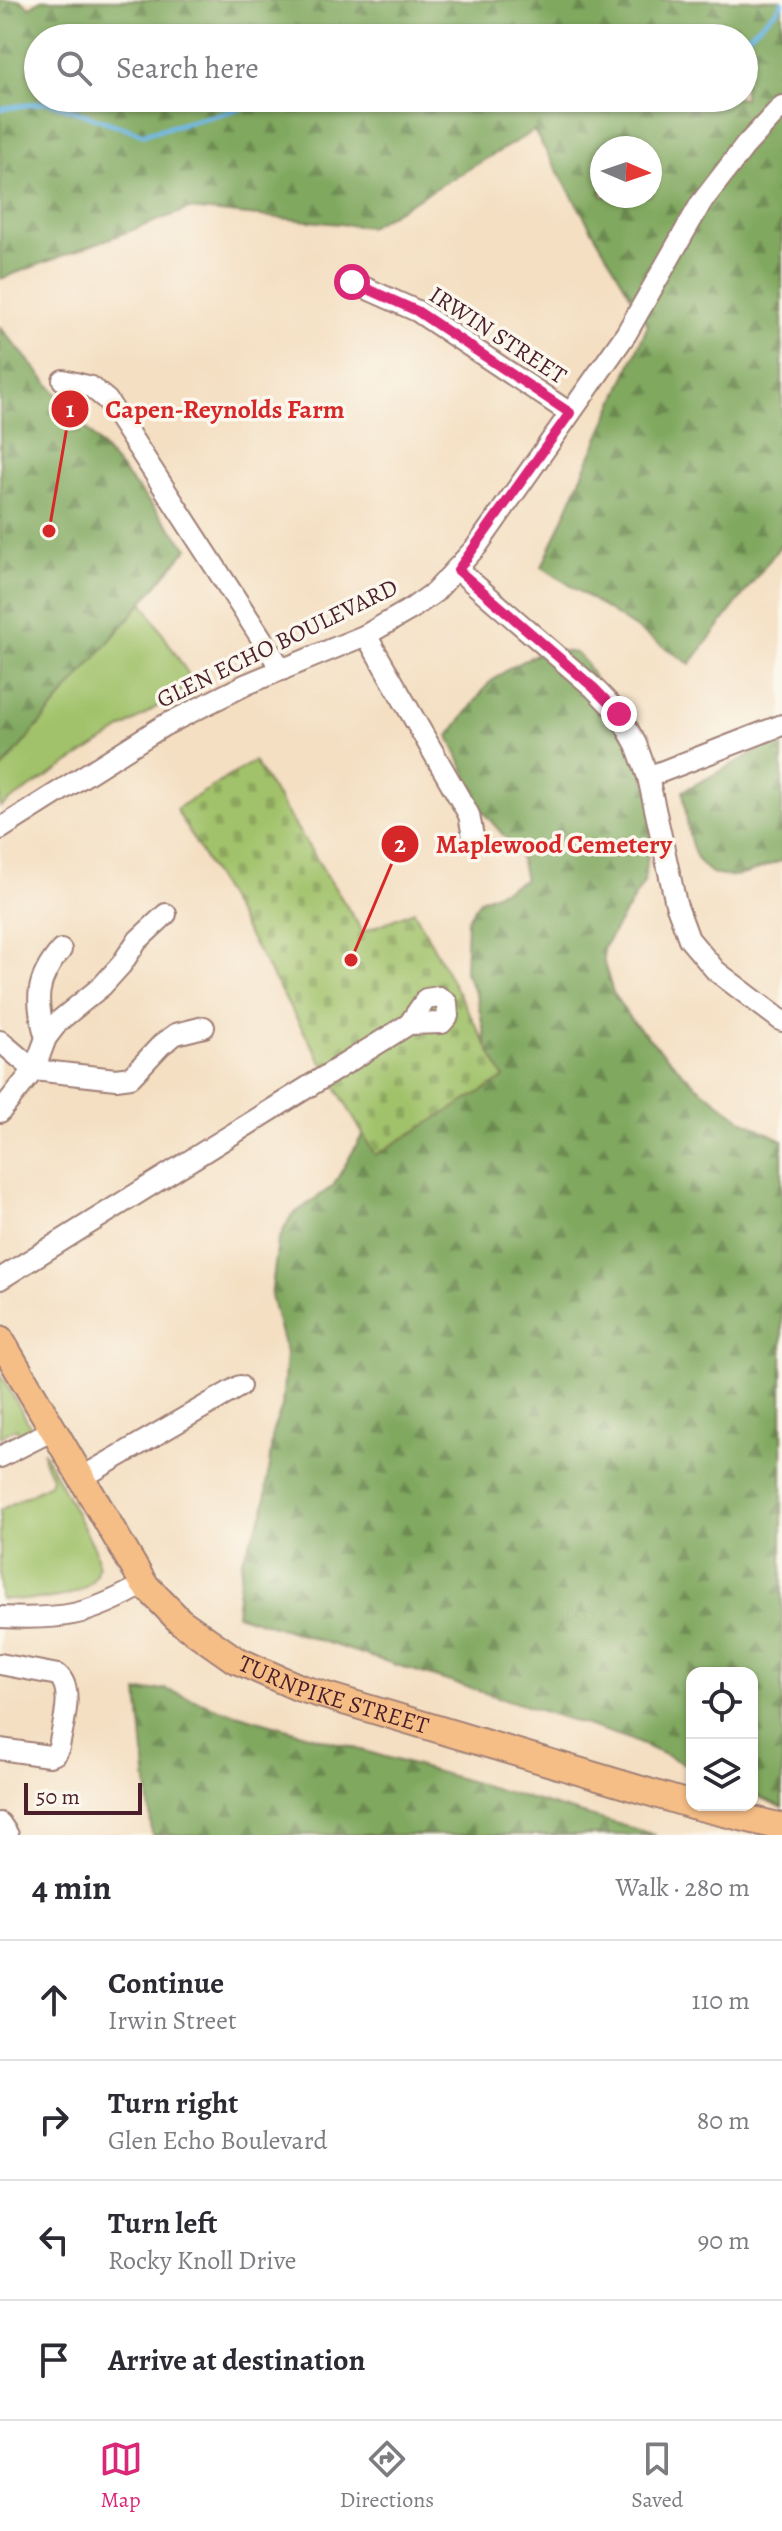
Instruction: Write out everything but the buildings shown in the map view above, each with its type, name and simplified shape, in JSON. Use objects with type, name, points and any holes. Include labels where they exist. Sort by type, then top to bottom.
[{"type":"main road","name":"TURNPIKE STREET","points":[[0,1339],[144,1584],[159,1602],[234,1659],[275,1678],[686,1803]]},
{"type":"main road","name":"TURNPIKE STREET","points":[[717,1811],[782,1827]]},
{"type":"street","name":"GLEN ECHO BOULEVARD","points":[[0,829],[163,726],[212,700],[366,635],[435,592],[458,570],[636,318],[675,244],[701,203],[745,146],[782,106]]},
{"type":"street","name":"IRWIN STREET","points":[[352,282],[417,311],[570,413]]},
{"type":"street","points":[[63,380],[91,387],[107,400],[282,670]]},
{"type":"street","points":[[458,570],[608,701],[629,729],[648,777],[676,904],[689,939],[716,971],[782,1021]]},
{"type":"street","points":[[366,635],[464,806],[474,842]]},
{"type":"street","points":[[648,777],[782,725]]},
{"type":"street","points":[[0,1112],[34,1070],[46,1038],[59,1021],[102,986],[137,941],[166,914]]},
{"type":"street","points":[[46,1038],[37,1001],[39,989],[50,962],[61,950]]},
{"type":"street","points":[[0,1279],[409,1024]]},
{"type":"street","points":[[0,1041],[34,1070],[116,1079],[131,1077],[161,1045],[176,1034],[204,1027]]},
{"type":"street","points":[[81,1478],[240,1386]]},
{"type":"street","points":[[0,1457],[53,1430]]},
{"type":"street","points":[[0,1617],[47,1618],[92,1610],[108,1605],[144,1584]]},
{"type":"street","points":[[0,1664],[58,1675],[66,1681],[67,1692],[59,1747],[55,1754],[49,1756],[0,1749]]},
{"type":"street","points":[[0,1823],[8,1835]]},
{"type":"green space","points":[[0,0],[20,0],[30,7],[41,0],[782,0],[782,544],[690,664],[542,567],[648,325],[534,131],[369,227],[189,209],[0,279]]},
{"type":"green space","points":[[0,327],[188,548],[0,771]]},
{"type":"green space","points":[[0,378],[194,683],[0,807]]},
{"type":"green space","points":[[547,649],[576,653],[586,663],[639,762],[655,806],[644,882],[603,949],[613,993],[630,1019],[693,1083],[742,1120],[782,1140],[782,1807],[758,1797],[758,1667],[686,1667],[686,1764],[627,1738],[236,1614],[242,1560],[264,1511],[273,1430],[282,1407],[286,1353],[271,1296],[278,1241],[291,1216],[333,1186],[360,1139],[377,1117],[488,1052],[477,997],[465,972],[467,920],[480,900],[525,880],[519,853],[483,812],[449,736],[489,683],[511,667]]},
{"type":"green space","points":[[782,738],[782,861],[741,875],[723,876],[710,872],[700,863],[694,851],[683,791]]},
{"type":"green space","points":[[254,761],[363,932],[414,911],[504,1078],[375,1155],[176,809]]},
{"type":"green space","points":[[0,1373],[34,1433],[22,1438],[16,1428],[0,1437]]},
{"type":"green space","points":[[43,1451],[95,1549],[97,1567],[93,1580],[67,1595],[0,1599],[0,1510],[50,1484],[52,1477]]},
{"type":"green space","points":[[165,1689],[222,1710],[656,1835],[152,1835],[138,1692]]},
{"type":"waterway","points":[[758,27],[782,2]]},
{"type":"waterway","points":[[0,109],[24,105]]},
{"type":"waterway","points":[[77,112],[143,134],[227,112]]},
{"type":"place","name":"Capen-Reynolds Farm","points":[[49,531]]},
{"type":"place","name":"Maplewood Cemetery","points":[[351,960]]},
{"type":"route","points":[[352,282],[417,311],[570,413],[458,570],[594,688],[619,714]]}]
